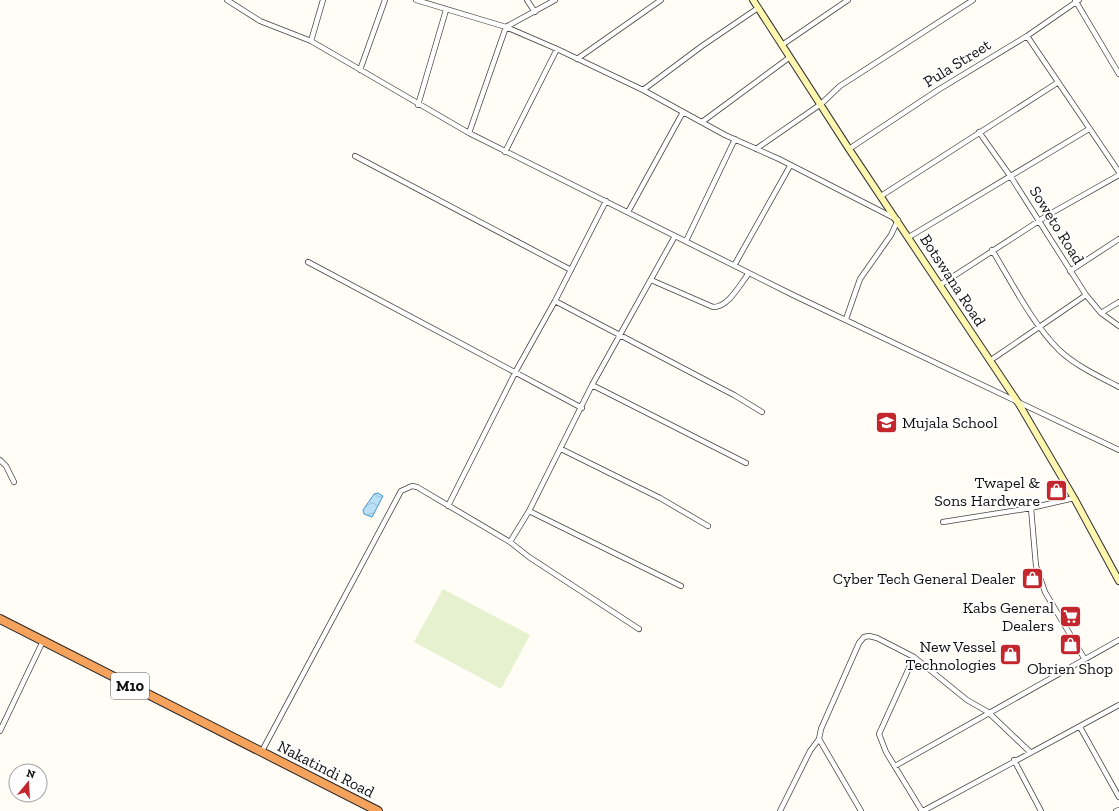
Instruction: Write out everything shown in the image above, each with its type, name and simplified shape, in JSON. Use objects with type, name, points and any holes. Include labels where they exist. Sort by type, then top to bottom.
[{"type":"highway","name":"M10","points":[[0,619],[262,751]]},
{"type":"highway","name":"Nakatindi Road","points":[[262,751],[378,811]]},
{"type":"street","points":[[227,0],[260,20],[311,41],[418,104],[506,152],[675,236],[735,264],[749,273],[1019,404],[1119,450]]},
{"type":"street","points":[[311,41],[323,0]]},
{"type":"street","points":[[360,70],[385,0]]},
{"type":"street","points":[[416,0],[506,27],[557,48],[643,90],[735,139],[898,220],[891,235],[865,269],[846,319]]},
{"type":"street","points":[[527,0],[535,12]]},
{"type":"street","points":[[469,133],[506,27],[555,0]]},
{"type":"street","points":[[577,58],[662,0]]},
{"type":"street","name":"Botswana Road","points":[[753,0],[849,149],[898,220],[1019,404],[1116,571],[1119,582]]},
{"type":"street","points":[[782,45],[848,0]]},
{"type":"street","points":[[756,149],[821,104],[849,80],[973,0]]},
{"type":"street","points":[[1077,0],[1119,74]]},
{"type":"street","name":"Pula Street","points":[[849,149],[938,90],[1027,36],[1077,0]]},
{"type":"street","points":[[643,90],[702,46],[758,8]]},
{"type":"street","points":[[418,104],[446,10]]},
{"type":"street","points":[[1027,36],[1057,83],[1119,172]]},
{"type":"street","points":[[506,152],[557,48]]},
{"type":"street","points":[[702,122],[790,57]]},
{"type":"street","points":[[881,196],[1057,83]]},
{"type":"street","points":[[628,212],[683,112]]},
{"type":"street","points":[[909,237],[1089,130]]},
{"type":"street","name":"Soweto Road","points":[[979,132],[1011,177],[1038,222],[1086,295],[1101,313],[1119,326]]},
{"type":"street","points":[[686,241],[735,139]]},
{"type":"street","points":[[355,156],[571,270]]},
{"type":"street","points":[[735,264],[790,166]]},
{"type":"street","points":[[940,284],[992,250],[1119,175]]},
{"type":"street","points":[[448,506],[515,374],[555,301],[606,201]]},
{"type":"street","points":[[510,542],[529,511],[582,408],[592,385],[652,280],[675,236]]},
{"type":"street","points":[[1070,271],[1119,239]]},
{"type":"street","points":[[992,250],[1039,326],[1060,350],[1079,366],[1119,387]]},
{"type":"street","points":[[308,262],[515,374],[582,408]]},
{"type":"street","points":[[652,280],[713,307],[718,307],[725,304],[749,273]]},
{"type":"street","points":[[991,360],[1086,295]]},
{"type":"street","points":[[555,301],[734,394],[762,412]]},
{"type":"street","points":[[1101,313],[1119,302]]},
{"type":"street","points":[[592,385],[746,463]]},
{"type":"street","points":[[561,449],[660,498],[708,526]]},
{"type":"street","points":[[0,460],[6,466],[14,482]]},
{"type":"street","points":[[262,751],[401,491],[412,486],[417,487],[510,542],[522,553],[639,629]]},
{"type":"street","points":[[943,522],[1031,508],[1074,498]]},
{"type":"street","points":[[1031,508],[1036,566],[1047,596],[1084,658]]},
{"type":"street","points":[[529,511],[681,586]]},
{"type":"street","points":[[780,811],[810,751],[819,739],[820,729],[852,657],[859,643],[864,637],[869,636],[877,638],[914,657],[967,700],[988,712],[1030,752]]},
{"type":"street","points":[[895,766],[1084,658],[1119,640]]},
{"type":"street","points":[[0,731],[42,641]]},
{"type":"street","points":[[914,657],[879,734],[886,752],[922,811],[1014,760],[1080,727],[1119,705]]},
{"type":"street","points":[[1080,727],[1119,797]]},
{"type":"street","points":[[819,739],[861,811]]},
{"type":"street","points":[[1014,760],[1041,811]]},
{"type":"green space","points":[[443,589],[530,635],[501,689],[414,642]]},
{"type":"water","points":[[378,493],[383,496],[372,517],[364,514],[363,510],[374,494]]},
{"type":"place","name":"Mujala School","points":[[887,422]]},
{"type":"place","name":"Twapel & Sons Hardware","points":[[1056,491]]},
{"type":"place","name":"Cyber Tech General Dealer","points":[[1032,578]]},
{"type":"place","name":"Kabs General Dealers","points":[[1070,616]]},
{"type":"place","name":"Obrien Shop","points":[[1070,645]]},
{"type":"place","name":"New Vessel Technologies","points":[[1011,655]]}]
